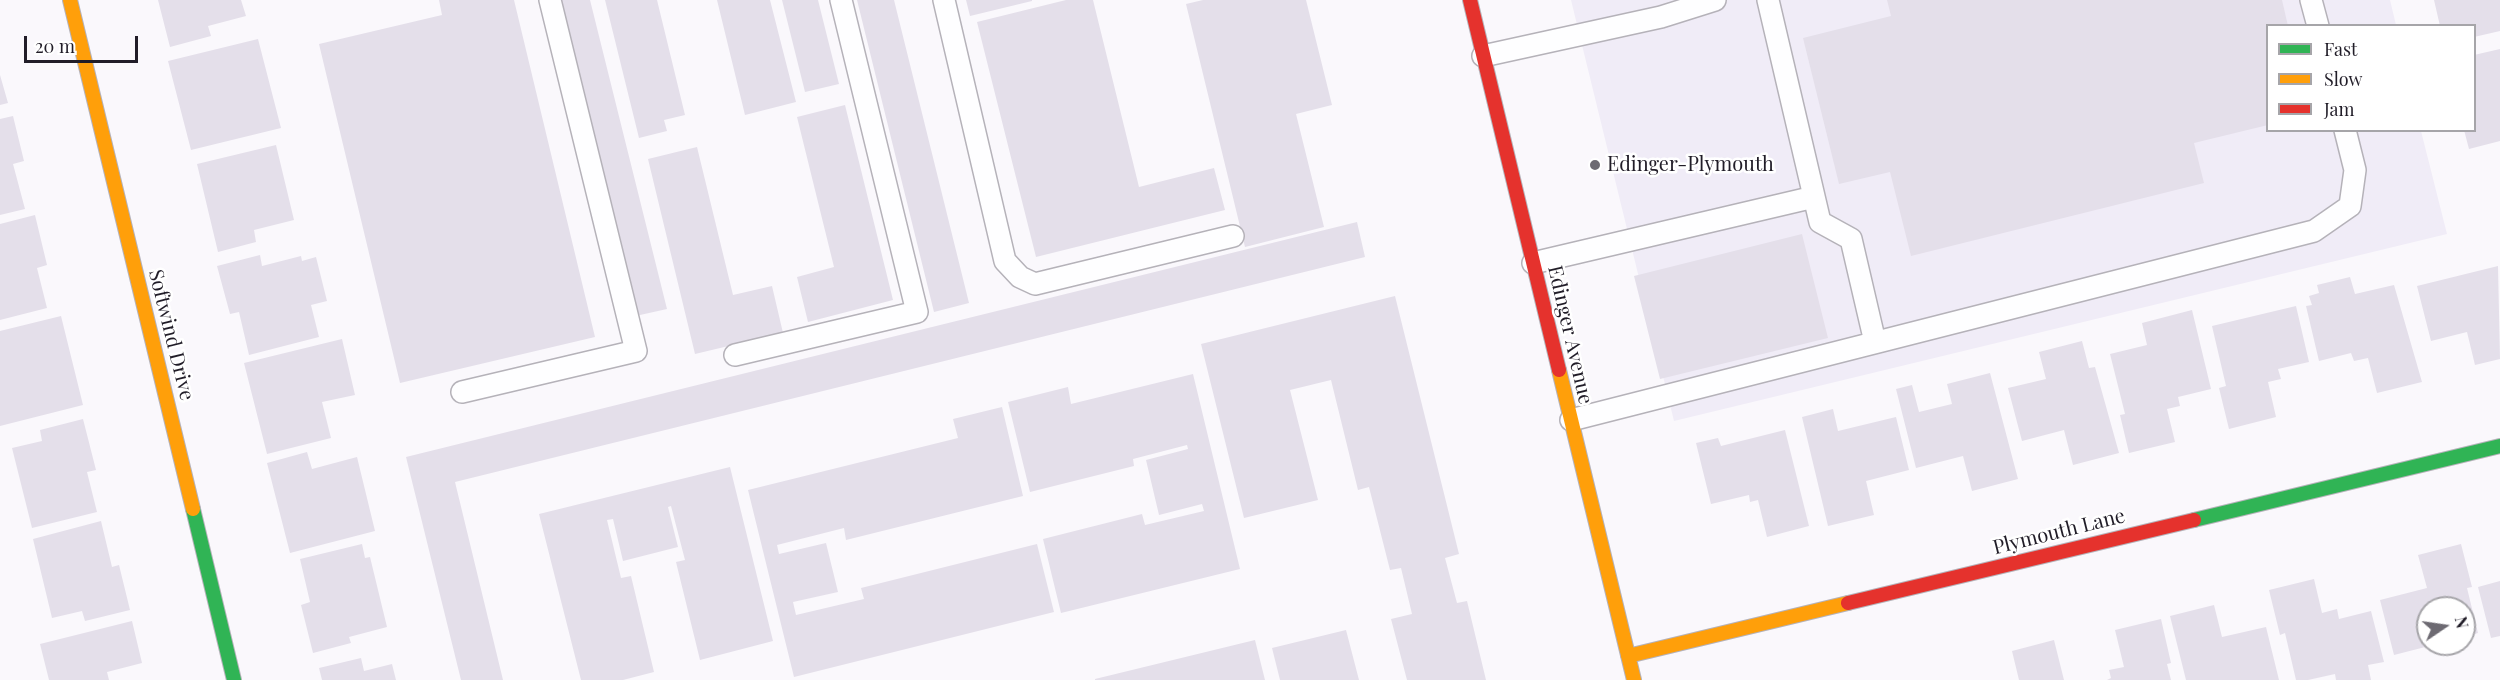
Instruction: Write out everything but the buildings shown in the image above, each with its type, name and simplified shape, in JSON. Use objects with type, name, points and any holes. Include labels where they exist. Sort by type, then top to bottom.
[{"type":"street","name":"Softwind Drive","points":[[70,0],[234,680]]},
{"type":"street","name":"Edinger Avenue","points":[[1470,0],[1634,680]]},
{"type":"street","name":"Plymouth Lane","points":[[1628,656],[2500,446]]},
{"type":"lane","points":[[462,392],[636,351],[550,0]]},
{"type":"lane","points":[[735,355],[917,312],[841,0]]},
{"type":"lane","points":[[944,0],[1005,261],[1020,278],[1035,284],[1233,236]]},
{"type":"lane","points":[[1483,56],[1659,8],[1715,0]]},
{"type":"lane","points":[[1768,0],[1820,222],[1851,239],[1875,342]]},
{"type":"lane","points":[[2312,0],[2318,24]]},
{"type":"lane","points":[[1571,420],[2314,231],[2350,206],[2355,170],[2346,132]]},
{"type":"lane","points":[[1533,263],[1814,197]]},
{"type":"shaded area","points":[[1571,0],[2390,0],[2396,24],[2266,24],[2266,132],[2421,132],[2447,234],[1674,421]]},
{"type":"traffic: fast","points":[[2194,520],[2500,446]]},
{"type":"traffic: fast","points":[[193,509],[234,680]]},
{"type":"traffic: slow","points":[[70,0],[193,509]]},
{"type":"traffic: slow","points":[[1559,370],[1634,680]]},
{"type":"traffic: slow","points":[[1628,656],[1848,603]]},
{"type":"traffic: jam","points":[[1470,0],[1559,370]]},
{"type":"traffic: jam","points":[[1848,603],[2194,520]]},
{"type":"place","name":"Edinger-Plymouth","points":[[1595,165]]}]
